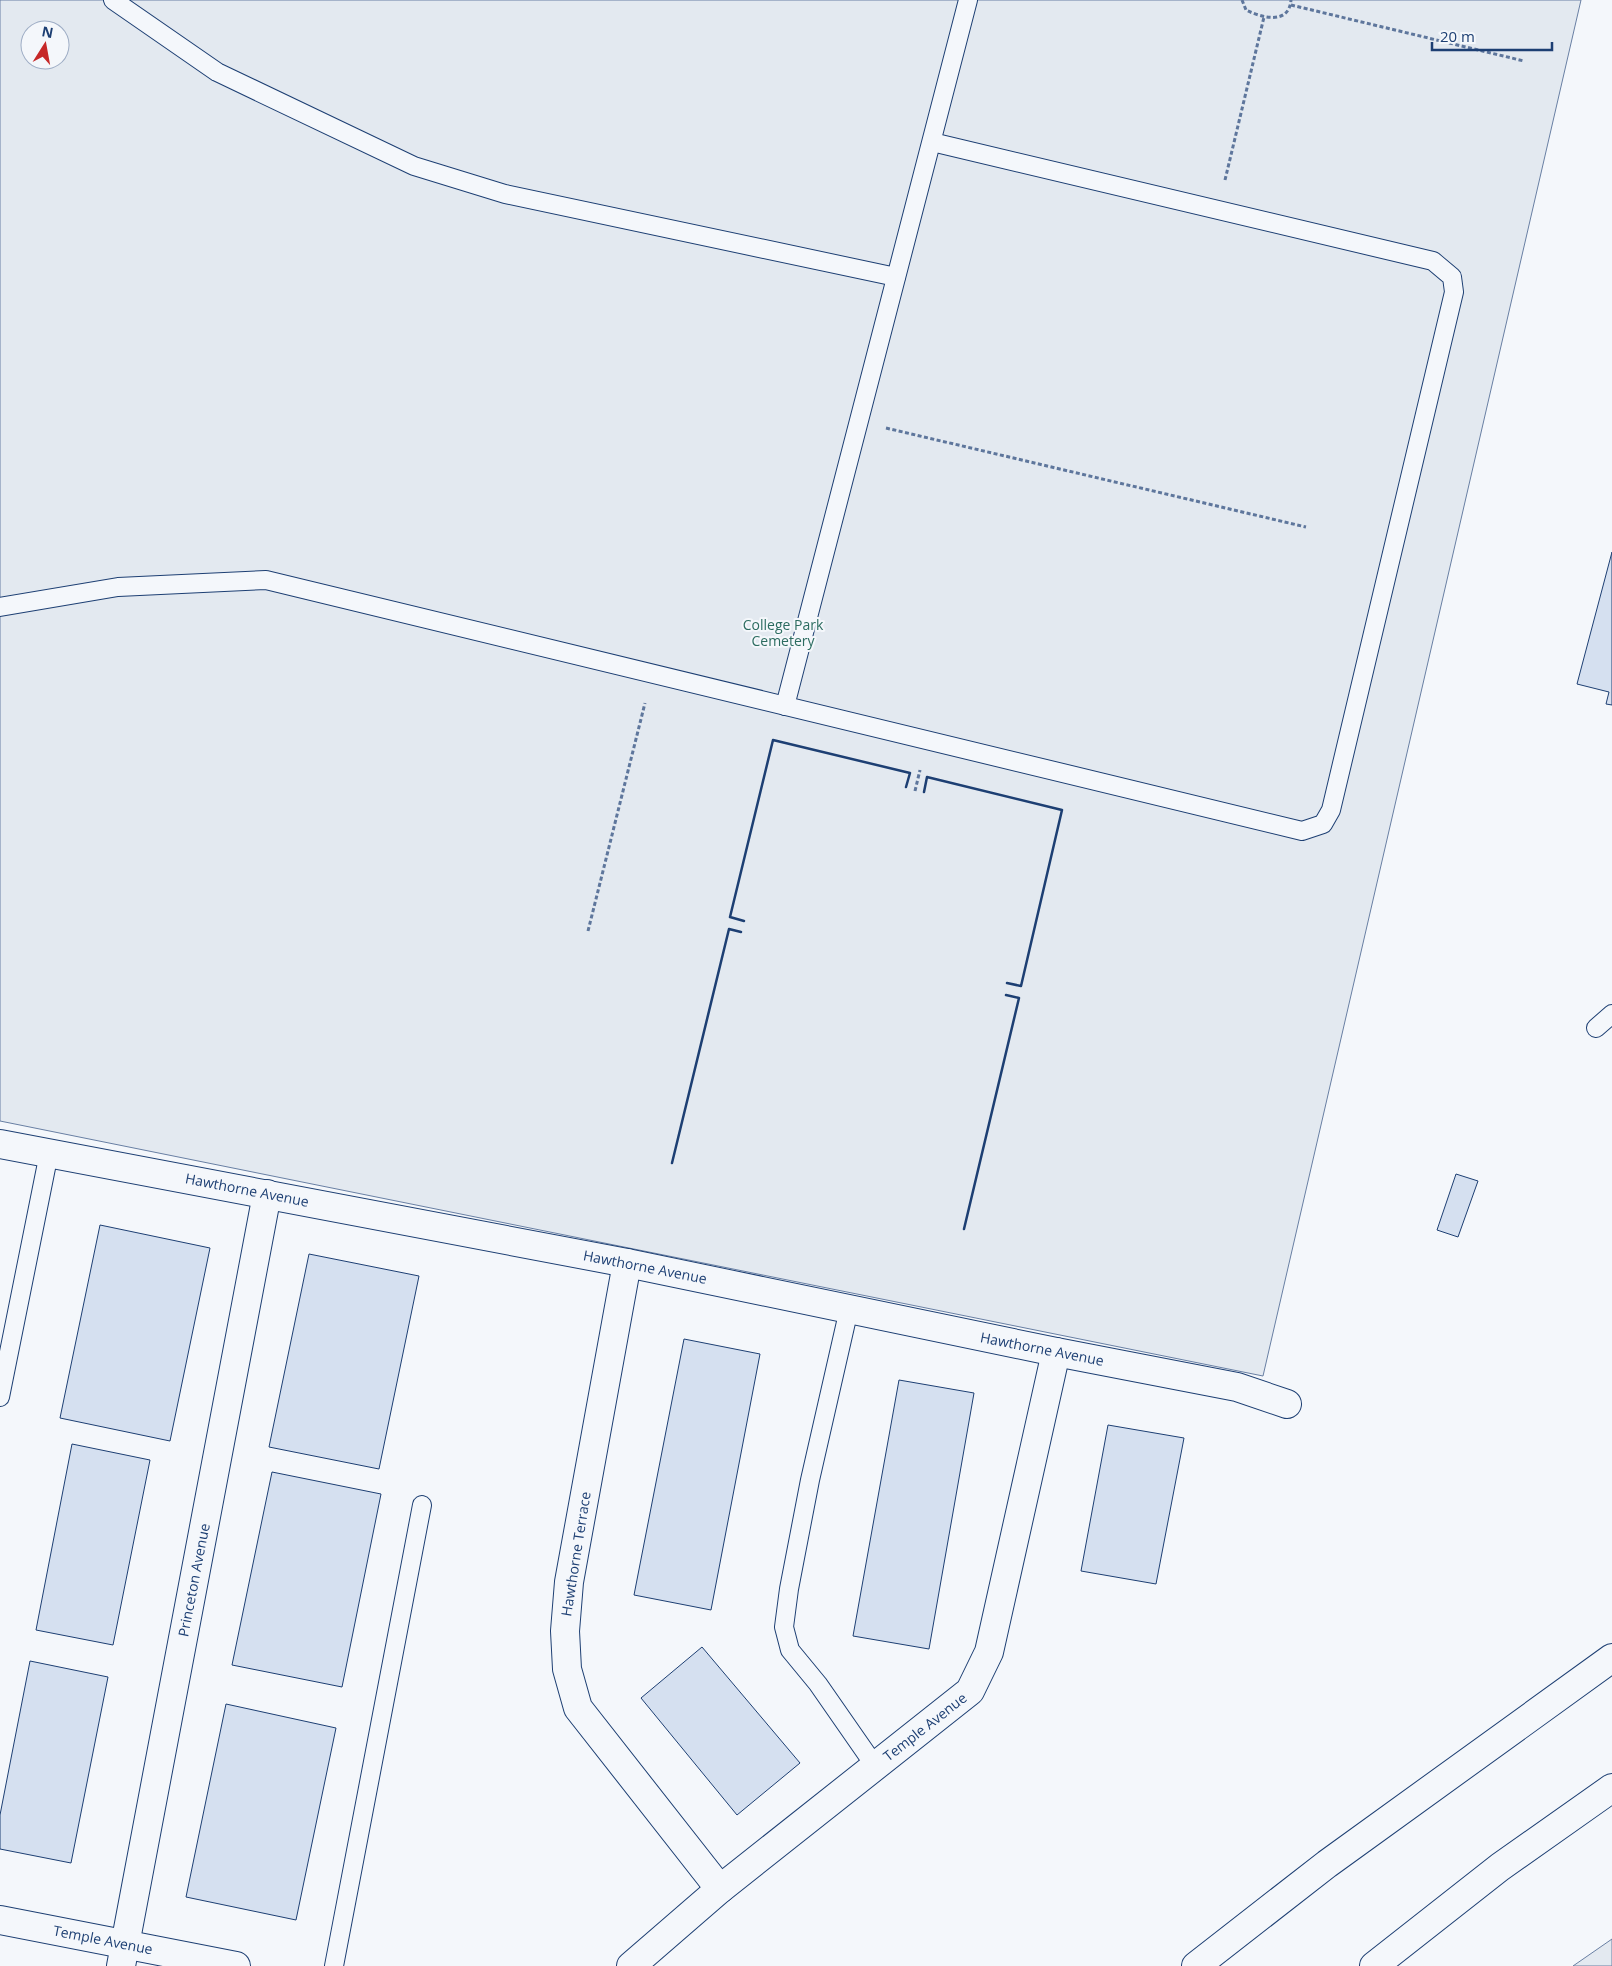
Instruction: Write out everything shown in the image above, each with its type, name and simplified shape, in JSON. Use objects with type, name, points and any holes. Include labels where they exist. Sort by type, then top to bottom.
[{"type":"main road","name":"Hawthorne Avenue","points":[[0,1144],[627,1263],[1056,1352],[1237,1386],[1287,1404]]},
{"type":"main road","name":"Princeton Avenue","points":[[123,1956],[268,1194]]},
{"type":"main road","name":"Hawthorne Terrace","points":[[627,1263],[569,1582],[565,1631],[567,1669],[578,1708],[720,1889]]},
{"type":"main road","name":"Temple Avenue","points":[[631,1966],[720,1889],[970,1691],[989,1652],[1056,1352]]},
{"type":"main road","points":[[1196,1966],[1327,1864],[1612,1658]]},
{"type":"main road","points":[[1374,1966],[1500,1867],[1612,1788]]},
{"type":"main road","name":"Temple Avenue","points":[[0,1920],[123,1956],[236,1966]]},
{"type":"lane","points":[[113,0],[216,72],[414,166],[504,194],[896,278]]},
{"type":"lane","points":[[785,706],[968,0]]},
{"type":"lane","points":[[0,607],[118,587],[266,580],[1302,831],[1323,824],[1331,810],[1454,292],[1452,277],[1433,261],[932,142]]},
{"type":"lane","points":[[1596,1028],[1612,1014]]},
{"type":"lane","points":[[0,1397],[48,1153]]},
{"type":"lane","points":[[849,1309],[810,1480],[789,1589],[784,1627],[790,1650],[818,1684],[875,1766]]},
{"type":"lane","points":[[334,1966],[422,1505]]},
{"type":"path","points":[[1242,0],[1246,10],[1264,17],[1281,16],[1286,13],[1291,2],[1524,61]]},
{"type":"path","points":[[1218,210],[1264,17]]},
{"type":"path","points":[[859,422],[1306,527]]},
{"type":"path","points":[[588,930],[652,674]]},
{"type":"path","points":[[915,791],[919,774]]},
{"type":"green space","name":"College Park Cemetery","points":[[0,0],[1581,0],[1263,1376],[0,1121]]},
{"type":"green space","points":[[1612,1939],[1612,1966],[1573,1966]]},
{"type":"building","points":[[1612,552],[1612,705],[1606,704],[1609,692],[1577,684]]},
{"type":"building","points":[[1456,1174],[1478,1181],[1458,1237],[1437,1230]]},
{"type":"building","points":[[100,1225],[210,1248],[170,1441],[60,1418]]},
{"type":"building","points":[[309,1254],[419,1276],[379,1469],[269,1447]]},
{"type":"building","points":[[684,1339],[760,1354],[711,1610],[634,1595]]},
{"type":"building","points":[[899,1380],[974,1393],[929,1649],[853,1636]]},
{"type":"building","points":[[1108,1425],[1184,1438],[1156,1584],[1081,1571]]},
{"type":"building","points":[[72,1444],[150,1460],[113,1645],[36,1630]]},
{"type":"building","points":[[272,1472],[381,1494],[342,1687],[232,1665]]},
{"type":"building","points":[[702,1647],[800,1763],[737,1815],[641,1698]]},
{"type":"building","points":[[30,1661],[108,1677],[71,1863],[0,1849],[0,1815]]},
{"type":"building","points":[[226,1704],[336,1728],[296,1920],[186,1897]]},
{"type":"wall","points":[[744,921],[730,917],[773,740],[910,773],[906,787]]},
{"type":"wall","points":[[924,792],[927,777],[1062,810],[1021,986],[1007,983]]},
{"type":"wall","points":[[672,1163],[729,929],[741,932]]},
{"type":"wall","points":[[964,1229],[1019,998],[1006,995]]}]
